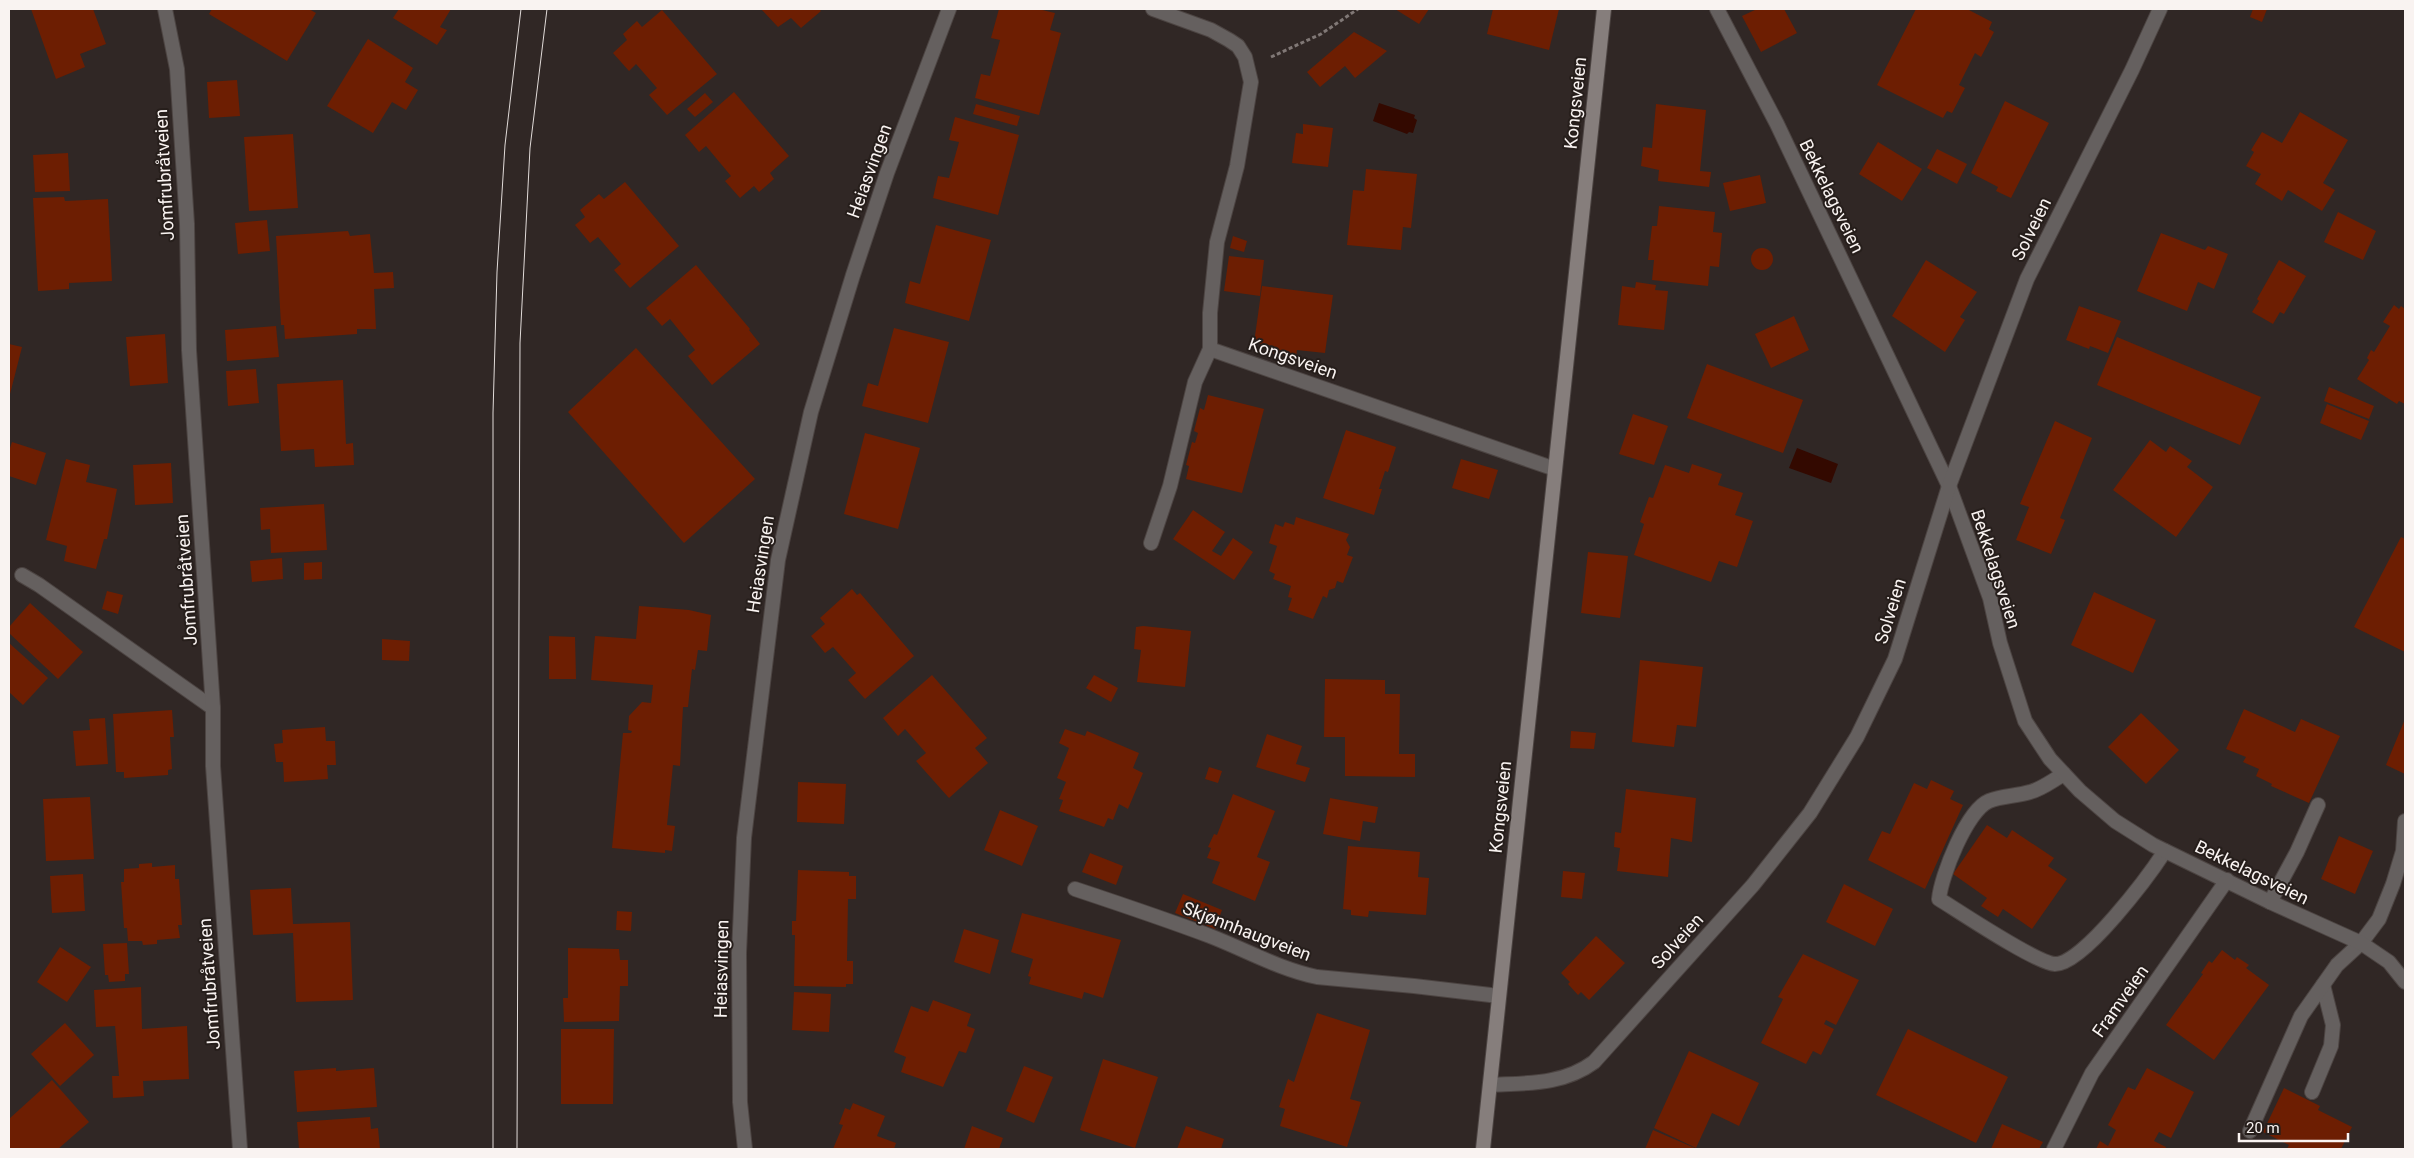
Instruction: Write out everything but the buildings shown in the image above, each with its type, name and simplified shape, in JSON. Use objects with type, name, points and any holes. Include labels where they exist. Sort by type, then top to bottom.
[{"type":"main road","name":"Kongsveien","points":[[1483,1149],[1604,9]]},
{"type":"street","name":"Jomfrubråtveien","points":[[165,9],[177,69],[186,224],[190,350],[213,708],[212,766],[240,1149]]},
{"type":"street","name":"Heiasvingen","points":[[745,1149],[740,1102],[739,963],[744,838],[778,560],[811,412],[853,275],[887,173],[949,9]]},
{"type":"street","points":[[1151,542],[1170,486],[1195,382],[1210,349],[1210,313],[1217,242],[1242,140],[1251,82],[1247,66],[1238,46],[1211,30],[1153,9]]},
{"type":"street","name":"Bekkelagsveien","points":[[1717,9],[1777,124],[1949,486],[1990,598],[2000,643],[2025,721],[2050,759],[2080,791],[2115,821],[2165,851],[2270,902],[2361,943],[2389,962],[2405,982]]},
{"type":"street","name":"Solveien","points":[[1490,1085],[1547,1082],[1569,1077],[1594,1062],[1753,885],[1810,813],[1857,737],[1895,659],[1949,486],[2027,279],[2132,70],[2160,9]]},
{"type":"street","name":"Kongsveien","points":[[1210,349],[1555,469]]},
{"type":"street","points":[[22,575],[39,585],[213,708]]},
{"type":"street","points":[[2064,774],[2032,792],[1988,801],[1980,808],[1967,826],[1958,845],[1939,899],[2020,948],[2052,964],[2060,964],[2086,947],[2151,872],[2165,851]]},
{"type":"street","points":[[2270,902],[2297,852],[2318,805]]},
{"type":"street","points":[[2250,1131],[2301,1016],[2337,964],[2361,943],[2379,919],[2394,884],[2403,851],[2405,821]]},
{"type":"street","name":"Framveien","points":[[2054,1149],[2092,1073],[2227,880]]},
{"type":"street","name":"Skjønnhaugveien","points":[[1075,889],[1211,936],[1248,954],[1317,978],[1414,986],[1499,996]]},
{"type":"street","points":[[2312,1092],[2331,1046],[2333,1025],[2323,985]]},
{"type":"path","points":[[1247,66],[1307,42],[1338,24],[1358,9]]},
{"type":"shaded area","points":[[1379,103],[1415,115],[1414,118],[1417,120],[1413,133],[1409,132],[1407,134],[1373,121]]},
{"type":"shaded area","points":[[1797,448],[1838,464],[1831,483],[1789,468]]},
{"type":"tram line","points":[[493,1149],[493,413],[497,272],[505,145],[521,9]]},
{"type":"tram line","points":[[517,1149],[520,343],[530,148],[547,9]]}]
